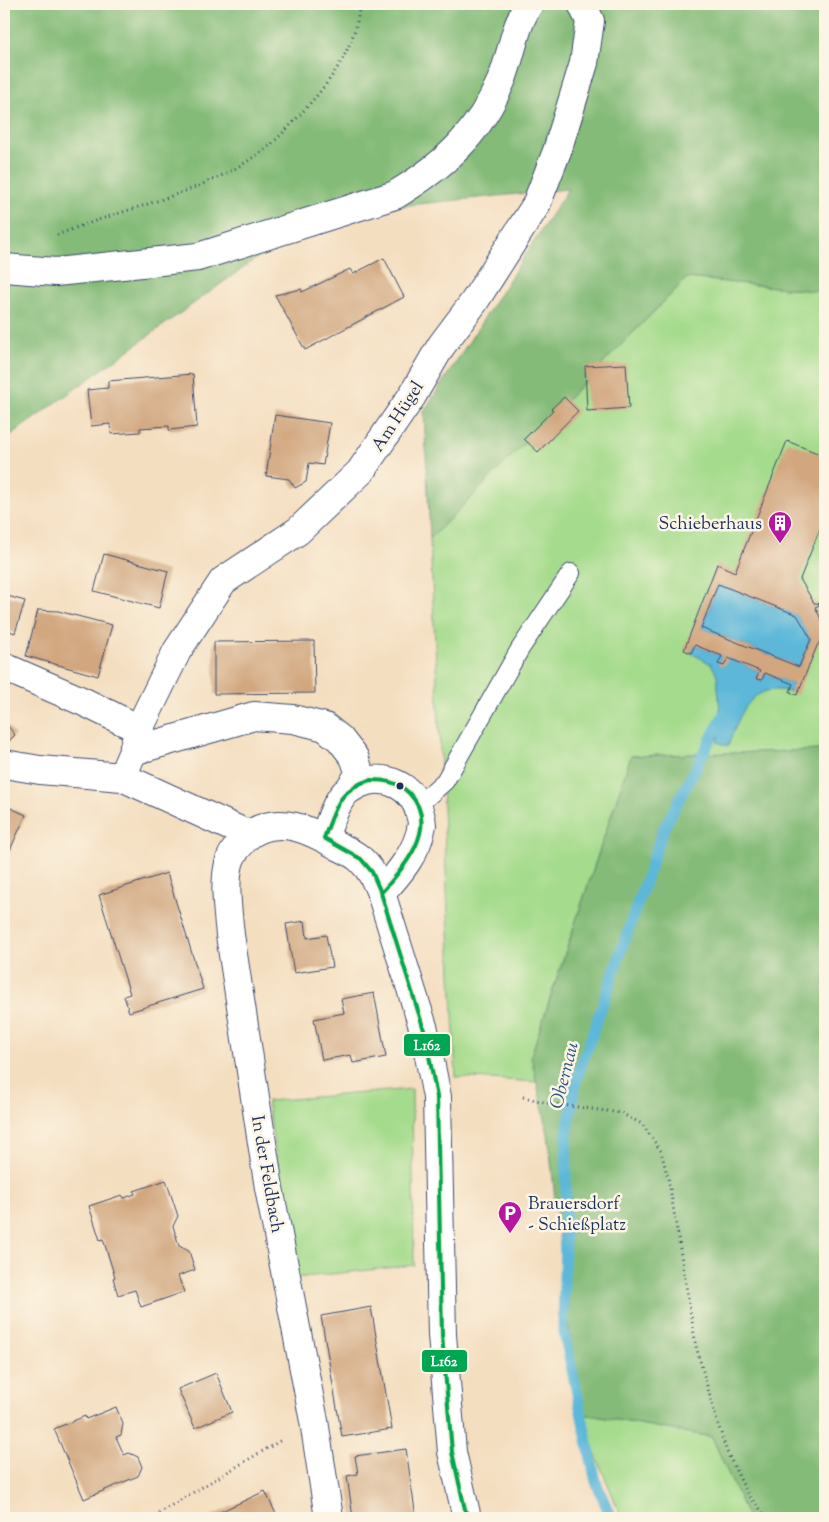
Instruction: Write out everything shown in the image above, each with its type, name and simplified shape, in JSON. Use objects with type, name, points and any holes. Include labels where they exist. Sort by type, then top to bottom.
[{"type":"street","points":[[4,268],[56,272],[198,258],[396,195],[444,162],[467,137],[502,79],[517,27],[529,4]]},
{"type":"street","name":"Am Hügel","points":[[122,778],[136,740],[176,651],[222,581],[298,531],[360,472],[412,396],[441,346],[474,302],[536,205],[557,151],[584,62],[590,21],[582,4]]},
{"type":"street","points":[[4,667],[84,702],[136,740],[254,716],[293,718],[325,727],[340,739],[354,757],[360,774],[335,809],[324,838]]},
{"type":"street","points":[[4,764],[40,770],[122,778],[249,834],[259,828],[290,825],[308,830],[360,859],[372,872],[381,893],[424,1030],[438,1097],[442,1335],[452,1452],[467,1518]]},
{"type":"street","points":[[350,788],[371,779],[383,780],[397,784],[409,792],[418,805],[422,823],[417,840],[401,872],[381,893]]},
{"type":"street","name":"In der Feldbach","points":[[249,834],[230,859],[227,905],[230,935],[268,1188],[314,1421],[329,1518]]},
{"type":"lane","points":[[418,805],[445,780],[520,650],[571,573]]},
{"type":"path","points":[[52,237],[84,224],[183,192],[234,169],[270,145],[329,82],[349,48],[360,4]]},
{"type":"path","points":[[523,1097],[548,1103],[621,1113],[642,1124],[661,1151],[669,1182],[696,1346],[714,1411],[727,1452],[747,1492],[767,1518]]},
{"type":"path","points":[[150,1518],[314,1421]]},
{"type":"green space","points":[[4,4],[825,4],[825,292],[687,278],[430,539],[424,411],[568,189],[318,214],[4,440]]},
{"type":"green space","points":[[687,278],[825,292],[825,750],[631,756],[531,1055],[537,1082],[456,1077],[430,539]]},
{"type":"green space","points":[[825,750],[825,1518],[748,1518],[712,1437],[578,1413],[548,1134],[531,1056],[631,756]]},
{"type":"green space","points":[[412,1089],[414,1265],[296,1278],[267,1101]]},
{"type":"green space","points":[[578,1413],[712,1437],[748,1518],[622,1518]]},
{"type":"water","points":[[718,584],[797,615],[811,639],[799,667],[701,628]]},
{"type":"water","points":[[695,645],[722,656],[719,663],[728,658],[760,671],[757,679],[762,680],[765,673],[793,684],[790,692],[776,690],[756,696],[742,713],[728,746],[717,742],[721,724],[717,675],[711,664],[691,653]]},
{"type":"building","points":[[384,258],[404,297],[305,350],[275,295],[301,289],[302,292],[350,269],[353,274]]},
{"type":"building","points":[[626,364],[629,408],[587,411],[585,366]]},
{"type":"building","points":[[193,374],[197,427],[169,430],[169,426],[140,428],[140,432],[111,434],[110,424],[91,426],[87,390],[108,388],[108,381]]},
{"type":"building","points":[[564,397],[578,411],[538,452],[524,439]]},
{"type":"building","points":[[275,415],[330,423],[323,465],[309,463],[306,482],[295,488],[289,479],[266,476]]},
{"type":"building","name":"Schieberhaus","points":[[787,441],[825,456],[825,516],[800,579],[814,603],[822,604],[815,607],[825,627],[825,634],[817,646],[797,695],[790,692],[793,684],[765,673],[762,680],[756,679],[760,671],[728,658],[724,666],[718,664],[722,656],[695,645],[691,653],[684,650],[717,564],[735,572]],"holes":[[[718,584],[797,615],[811,639],[799,667],[701,628]]]},
{"type":"building","points":[[104,554],[168,571],[159,608],[94,591]]},
{"type":"building","points":[[4,595],[25,601],[15,633],[4,629]]},
{"type":"building","points":[[38,610],[58,611],[112,625],[98,676],[26,656]]},
{"type":"building","points":[[314,641],[315,693],[214,694],[214,642]]},
{"type":"building","points":[[4,721],[15,735],[4,746]]},
{"type":"building","points":[[4,805],[26,815],[9,852],[4,849]]},
{"type":"building","points":[[167,873],[203,989],[129,1012],[124,996],[130,994],[99,895]]},
{"type":"building","points":[[305,921],[307,938],[326,935],[332,967],[294,973],[286,924]]},
{"type":"building","points":[[374,993],[386,1057],[353,1063],[351,1055],[322,1060],[314,1019],[344,1013],[341,999]]},
{"type":"building","points":[[166,1180],[178,1216],[173,1226],[179,1246],[189,1251],[195,1270],[178,1276],[184,1292],[141,1307],[135,1290],[118,1295],[113,1278],[115,1277],[103,1239],[100,1240],[89,1206],[122,1195],[124,1198],[135,1194],[134,1191]]},
{"type":"building","points":[[371,1307],[392,1429],[342,1437],[321,1316]]},
{"type":"building","points":[[216,1373],[232,1412],[195,1428],[178,1389]]},
{"type":"building","points":[[116,1407],[123,1424],[121,1435],[116,1437],[124,1455],[129,1453],[138,1457],[142,1467],[138,1476],[84,1499],[54,1429],[85,1416],[86,1419]]},
{"type":"building","points":[[406,1449],[416,1518],[353,1518],[347,1476],[358,1474],[355,1456]]},
{"type":"building","points":[[265,1491],[278,1518],[207,1518]]},
{"type":"waterway","name":"Obernau","points":[[611,1518],[596,1482],[563,1328],[567,1134],[576,1081],[663,830],[727,708]]},
{"type":"transit line","name":"L162","points":[[370,780],[391,782],[405,789],[418,806],[421,819],[420,833],[416,846],[400,871],[381,893],[372,872],[361,859],[324,838],[335,810],[344,795],[359,784],[370,780]]},
{"type":"transit line","name":"L162","points":[[381,893],[424,1030],[437,1097],[442,1335],[452,1452],[467,1518]]},
{"type":"place","name":"Schieberhaus","points":[[780,544]]},
{"type":"place","name":"Brauersdorf - Schießplatz","points":[[510,1234]]}]
